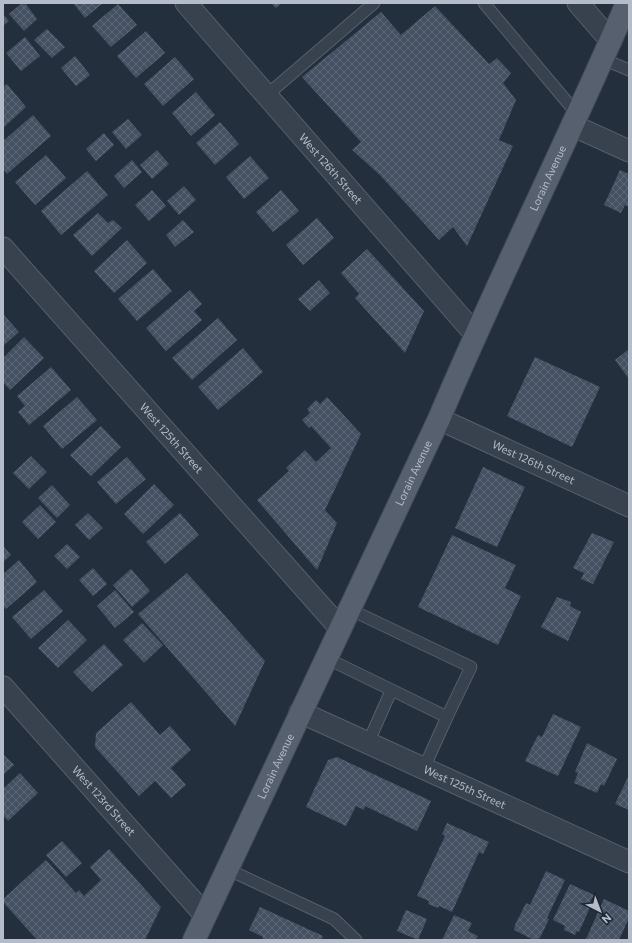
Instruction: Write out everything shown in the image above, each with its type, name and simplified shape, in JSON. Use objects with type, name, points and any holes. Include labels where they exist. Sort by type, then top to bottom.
[{"type":"main road","name":"Lorain Avenue","points":[[194,940],[344,618],[439,419],[475,334],[576,120],[626,3]]},
{"type":"street","name":"West 126th Street","points":[[186,3],[475,334]]},
{"type":"street","points":[[578,3],[607,50]]},
{"type":"street","points":[[576,120],[629,151]]},
{"type":"street","name":"West 125th Street","points":[[3,248],[344,618]]},
{"type":"street","name":"West 126th Street","points":[[439,419],[629,506]]},
{"type":"street","name":"West 123rd Street","points":[[3,687],[205,915]]},
{"type":"street","name":"West 125th Street","points":[[300,712],[629,862]]},
{"type":"lane","points":[[267,95],[374,3]]},
{"type":"lane","points":[[484,3],[576,120]]},
{"type":"lane","points":[[607,50],[629,70]]},
{"type":"lane","points":[[344,618],[471,668],[424,768]]},
{"type":"lane","points":[[326,658],[447,717]]},
{"type":"lane","points":[[368,743],[391,691]]},
{"type":"lane","points":[[227,868],[334,919],[356,940]]},
{"type":"building","points":[[22,3],[25,3],[37,19],[24,31],[9,14]]},
{"type":"building","points":[[73,3],[103,3],[85,18]]},
{"type":"building","points":[[271,3],[282,3],[276,8]]},
{"type":"building","points":[[118,4],[137,25],[111,47],[92,26]]},
{"type":"building","points":[[435,6],[489,64],[497,58],[511,73],[503,83],[516,100],[499,140],[513,146],[467,246],[453,227],[439,240],[380,175],[352,150],[361,142],[302,77],[381,12],[401,35]]},
{"type":"building","points":[[3,14],[9,21],[3,26]]},
{"type":"building","points":[[47,29],[65,47],[52,58],[34,40]]},
{"type":"building","points":[[146,31],[165,53],[136,78],[117,56]]},
{"type":"building","points":[[25,37],[40,56],[21,71],[6,53]]},
{"type":"building","points":[[75,56],[90,75],[76,86],[61,68]]},
{"type":"building","points":[[175,57],[194,79],[163,106],[144,84]]},
{"type":"building","points":[[7,84],[26,107],[3,128],[3,87]]},
{"type":"building","points":[[196,92],[215,115],[191,136],[172,113]]},
{"type":"building","points":[[33,115],[51,136],[7,174],[3,169],[3,141]]},
{"type":"building","points":[[128,119],[142,135],[126,149],[112,132]]},
{"type":"building","points":[[220,122],[239,144],[215,165],[196,143]]},
{"type":"building","points":[[104,133],[114,145],[96,161],[86,149]]},
{"type":"building","points":[[157,150],[169,164],[152,179],[140,165]]},
{"type":"building","points":[[46,155],[66,178],[35,205],[15,182]]},
{"type":"building","points":[[250,156],[269,178],[244,199],[226,177]]},
{"type":"building","points":[[132,160],[142,172],[124,188],[114,176]]},
{"type":"building","points":[[620,170],[629,174],[629,207],[625,205],[621,213],[604,205]]},
{"type":"building","points":[[87,171],[108,195],[61,235],[41,211]]},
{"type":"building","points":[[184,186],[196,200],[179,215],[167,201]]},
{"type":"building","points":[[152,190],[166,206],[149,221],[135,205]]},
{"type":"building","points":[[281,190],[299,211],[273,232],[256,212]]},
{"type":"building","points":[[98,213],[108,223],[113,220],[122,228],[92,256],[73,235]]},
{"type":"building","points":[[317,218],[334,238],[303,265],[286,245]]},
{"type":"building","points":[[183,220],[194,232],[175,247],[166,235]]},
{"type":"building","points":[[127,240],[147,263],[114,293],[94,271]]},
{"type":"building","points":[[367,249],[424,311],[405,353],[355,298],[359,294],[341,273]]},
{"type":"building","points":[[153,269],[172,291],[137,321],[118,299]]},
{"type":"building","points":[[319,280],[330,293],[310,311],[298,299]]},
{"type":"building","points":[[190,290],[202,304],[194,311],[202,320],[166,351],[146,328]]},
{"type":"building","points":[[3,314],[19,332],[3,346]]},
{"type":"building","points":[[218,318],[237,340],[192,380],[172,358]]},
{"type":"building","points":[[24,337],[44,358],[10,390],[3,382],[3,358]]},
{"type":"building","points":[[243,348],[263,372],[218,410],[198,387]]},
{"type":"building","points":[[629,349],[629,379],[615,360]]},
{"type":"building","points":[[535,357],[600,387],[572,447],[507,416]]},
{"type":"building","points":[[51,367],[71,390],[29,425],[18,412],[25,406],[17,396]]},
{"type":"building","points":[[77,397],[97,420],[62,449],[43,426]]},
{"type":"building","points":[[327,397],[361,434],[325,510],[337,523],[317,570],[257,500],[289,471],[286,468],[305,450],[316,462],[331,448],[311,426],[309,428],[302,420],[310,413],[307,409],[316,400],[320,404]]},
{"type":"building","points":[[101,426],[121,447],[91,476],[70,455]]},
{"type":"building","points":[[31,456],[47,472],[29,489],[13,473]]},
{"type":"building","points":[[127,457],[146,479],[116,504],[97,482]]},
{"type":"building","points":[[483,467],[525,487],[497,547],[455,528]]},
{"type":"building","points":[[154,484],[174,505],[143,534],[124,514]]},
{"type":"building","points":[[52,485],[70,505],[57,518],[38,498]]},
{"type":"building","points":[[40,505],[56,522],[38,539],[22,522]]},
{"type":"building","points":[[88,513],[103,528],[89,540],[75,525]]},
{"type":"building","points":[[180,513],[199,535],[165,564],[146,542]]},
{"type":"building","points":[[592,533],[614,542],[593,584],[581,579],[584,573],[573,568]]},
{"type":"building","points":[[452,535],[516,565],[505,588],[521,596],[498,645],[418,607]]},
{"type":"building","points":[[67,544],[80,557],[67,569],[54,556]]},
{"type":"building","points":[[3,546],[11,555],[3,562]]},
{"type":"building","points":[[19,560],[37,582],[6,609],[3,606],[3,574]]},
{"type":"building","points":[[93,568],[107,584],[93,596],[79,580]]},
{"type":"building","points":[[131,569],[150,591],[132,607],[113,585]]},
{"type":"building","points":[[187,573],[265,661],[235,726],[138,614]]},
{"type":"building","points":[[44,590],[63,611],[31,639],[12,617]]},
{"type":"building","points":[[115,590],[134,612],[115,628],[97,606]]},
{"type":"building","points":[[557,597],[571,602],[570,606],[581,612],[568,641],[541,627]]},
{"type":"building","points":[[68,620],[87,640],[58,668],[38,648]]},
{"type":"building","points":[[142,623],[163,645],[144,663],[123,640]]},
{"type":"building","points":[[104,644],[123,665],[92,692],[73,672]]},
{"type":"building","points":[[131,702],[160,735],[170,726],[191,750],[171,768],[186,785],[171,798],[155,781],[139,796],[95,747],[96,733]]},
{"type":"building","points":[[553,714],[581,727],[558,776],[525,761],[538,735],[542,737]]},
{"type":"building","points":[[587,743],[617,759],[604,786],[601,784],[597,793],[574,783],[578,773],[575,772]]},
{"type":"building","points":[[3,754],[14,765],[3,775]]},
{"type":"building","points":[[337,757],[431,801],[417,831],[365,806],[364,810],[356,806],[346,826],[306,807],[328,760]]},
{"type":"building","points":[[20,773],[38,793],[8,821],[3,815],[3,789]]},
{"type":"building","points":[[629,775],[629,810],[615,804]]},
{"type":"building","points":[[447,823],[489,842],[483,854],[479,852],[452,912],[439,906],[438,908],[428,904],[429,901],[417,896],[445,836],[442,834]]},
{"type":"building","points":[[62,841],[82,863],[66,877],[46,855]]},
{"type":"building","points":[[109,849],[161,907],[145,940],[37,940],[3,902],[3,899],[46,860],[76,893],[79,890],[84,896],[101,880],[90,867]]},
{"type":"building","points":[[546,871],[565,880],[547,918],[549,919],[540,938],[534,940],[514,930],[526,903],[530,905]]},
{"type":"building","points":[[570,884],[594,895],[579,932],[577,931],[575,935],[564,930],[565,926],[553,920]]},
{"type":"building","points":[[604,899],[629,911],[629,918],[619,940],[588,940],[586,939]]},
{"type":"building","points":[[260,907],[323,936],[321,940],[262,940],[263,937],[249,930]]},
{"type":"building","points":[[406,910],[427,919],[418,940],[397,931]]},
{"type":"building","points":[[454,915],[472,923],[468,931],[478,936],[476,940],[442,940]]}]
